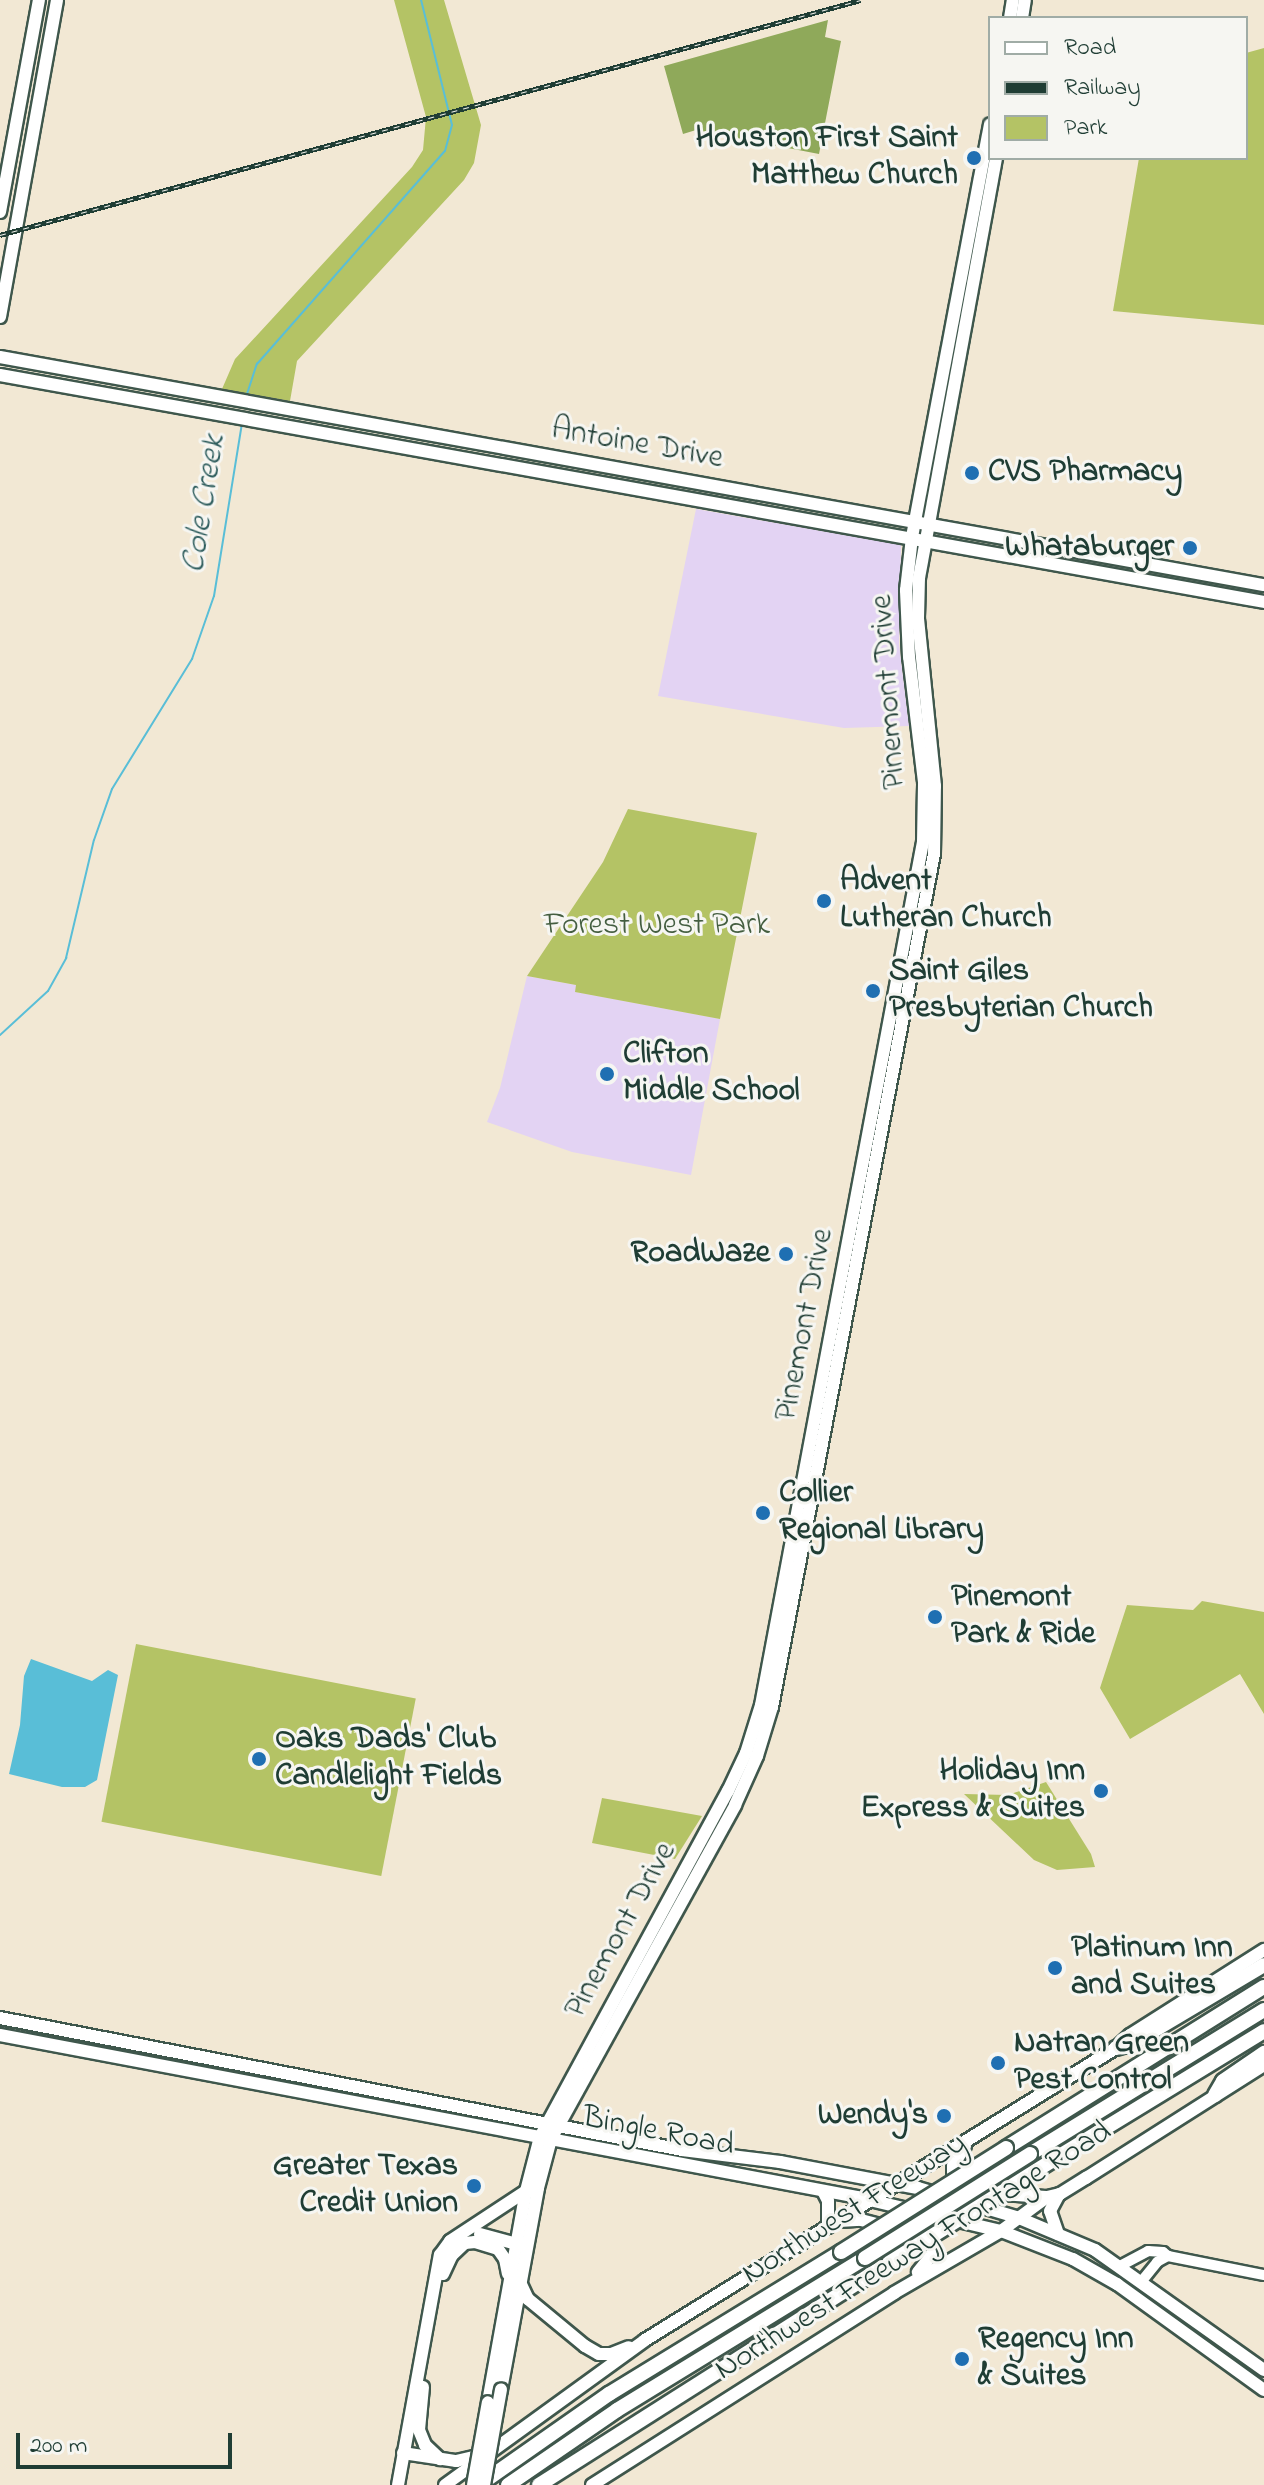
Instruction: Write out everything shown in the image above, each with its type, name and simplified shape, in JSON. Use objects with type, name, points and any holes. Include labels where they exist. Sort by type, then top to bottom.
[{"type":"highway","points":[[1116,2048],[1133,2043],[1264,1965]]},
{"type":"highway","name":"Northwest Freeway","points":[[479,2485],[609,2394],[1264,1987]]},
{"type":"highway","points":[[508,2485],[617,2410],[1264,2010]]},
{"type":"highway","name":"Northwest Freeway","points":[[539,2485],[1053,2160],[1264,2031]]},
{"type":"highway","points":[[1215,2095],[1223,2081],[1264,2053]]},
{"type":"main road","points":[[0,212],[39,0]]},
{"type":"main road","points":[[0,317],[5,258],[57,0]]},
{"type":"main road","points":[[33,34],[50,37]]},
{"type":"main road","points":[[14,137],[30,141]]},
{"type":"main road","name":"Pinemont Drive","points":[[522,2245],[526,2191],[552,2124],[660,1929],[735,1805],[757,1756],[772,1707],[929,842],[915,656],[906,590],[980,211],[988,141]]},
{"type":"main road","name":"Pinemont Drive","points":[[980,211],[995,160]]},
{"type":"main road","name":"Antoine Drive","points":[[0,357],[594,464],[919,531],[1045,563],[1264,602]]},
{"type":"main road","name":"Antoine Drive","points":[[0,375],[591,479],[919,531],[1049,547],[1264,585]]},
{"type":"main road","points":[[372,442],[376,423]]},
{"type":"main road","points":[[470,458],[474,441]]},
{"type":"main road","points":[[591,479],[594,464]]},
{"type":"main road","points":[[1045,563],[1049,547]]},
{"type":"main road","name":"Northwest Freeway Frontage Road","points":[[445,2485],[645,2340],[974,2138],[1264,1950]]},
{"type":"main road","name":"Bingle Road","points":[[0,2018],[682,2150],[900,2184],[1019,2218],[1095,2250],[1264,2370]]},
{"type":"main road","name":"Bingle Road","points":[[0,2035],[871,2200],[1001,2231],[1079,2263],[1175,2323],[1264,2390]]},
{"type":"main road","points":[[156,2065],[159,2049]]},
{"type":"main road","name":"Northwest Freeway Frontage Road","points":[[592,2485],[894,2293],[1001,2231],[1264,2065]]},
{"type":"main road","points":[[432,2117],[436,2101]]},
{"type":"main road","name":"Pinemont Drive","points":[[479,2485],[488,2402],[546,2138]]},
{"type":"main road","points":[[974,2138],[953,2166],[960,2181],[1001,2194],[1053,2196],[1050,2211],[1058,2234]]},
{"type":"main road","points":[[681,2164],[682,2150]]},
{"type":"main road","points":[[398,2485],[440,2255],[450,2241],[526,2191]]},
{"type":"main road","points":[[823,2191],[833,2224],[861,2220],[927,2240],[931,2250],[928,2263],[894,2293]]},
{"type":"main road","points":[[450,2241],[473,2233],[522,2245]]},
{"type":"main road","points":[[440,2459],[425,2445],[418,2422],[446,2263],[465,2243],[489,2244],[505,2259],[515,2282],[528,2299],[554,2324],[599,2354],[611,2354],[645,2340]]},
{"type":"main road","points":[[1079,2263],[1132,2282],[1141,2282]]},
{"type":"main road","name":"Pinemont Drive","points":[[479,2485],[501,2390],[515,2282]]},
{"type":"main road","points":[[403,2453],[456,2461],[484,2454]]},
{"type":"street","points":[[1120,2266],[1150,2250],[1264,2275]]},
{"type":"street","points":[[1141,2282],[1157,2262],[1168,2256]]},
{"type":"shaded area","points":[[696,509],[901,545],[899,644],[909,726],[844,728],[658,696]]},
{"type":"shaded area","name":"Clifton Middle School","points":[[527,976],[576,985],[576,992],[720,1019],[691,1175],[572,1152],[487,1122],[500,1088]]},
{"type":"green space","points":[[394,0],[444,0],[481,125],[474,163],[464,180],[297,361],[290,401],[222,389],[235,359],[412,167],[423,150],[426,117]]},
{"type":"green space","points":[[828,20],[825,37],[841,41],[819,154],[696,130],[683,134],[664,66]]},
{"type":"green space","points":[[1264,48],[1264,325],[1113,311],[1139,160],[1248,160],[1248,52]]},
{"type":"green space","name":"Forest West Park","points":[[628,809],[757,833],[720,1019],[575,992],[576,985],[527,976],[603,862]]},
{"type":"green space","points":[[1202,1601],[1264,1612],[1264,1714],[1240,1674],[1130,1739],[1100,1688],[1127,1605],[1193,1610]]},
{"type":"green space","name":"Oaks Dads' Club Candlelight Fields","points":[[136,1644],[416,1698],[381,1876],[101,1822]]},
{"type":"green space","points":[[1046,1782],[1091,1854],[1095,1867],[1057,1870],[1034,1860],[964,1794],[1008,1795]]},
{"type":"green space","points":[[602,1798],[702,1816],[675,1859],[592,1843]]},
{"type":"water","points":[[31,1659],[92,1681],[108,1670],[118,1675],[97,1780],[85,1787],[62,1787],[9,1774],[20,1725],[24,1676]]},
{"type":"waterway","name":"Cole Creek","points":[[247,394],[257,364],[445,151],[452,125],[421,0]]},
{"type":"waterway","name":"Cole Creek","points":[[0,1035],[48,991],[66,958],[94,840],[112,789],[192,659],[214,596],[242,424]]},
{"type":"railway","points":[[0,235],[861,0]]},
{"type":"place","name":"Houston First Saint Matthew Church","points":[[974,158]]},
{"type":"place","name":"CVS Pharmacy","points":[[972,473]]},
{"type":"place","name":"Whataburger","points":[[1190,548]]},
{"type":"place","name":"Advent Lutheran Church","points":[[824,901]]},
{"type":"place","name":"Saint Giles Presbyterian Church","points":[[873,991]]},
{"type":"place","name":"Clifton Middle School","points":[[607,1074]]},
{"type":"place","name":"RoadWaze","points":[[786,1254]]},
{"type":"place","name":"Collier Regional Library","points":[[763,1513]]},
{"type":"place","name":"Pinemont Park & Ride","points":[[935,1617]]},
{"type":"place","name":"Oaks Dads' Club Candlelight Fields","points":[[259,1759]]},
{"type":"place","name":"Holiday Inn Express & Suites","points":[[1101,1791]]},
{"type":"place","name":"Platinum Inn and Suites","points":[[1055,1968]]},
{"type":"place","name":"Natran Green Pest Control","points":[[998,2063]]},
{"type":"place","name":"Wendy's","points":[[944,2116]]},
{"type":"place","name":"Greater Texas Credit Union","points":[[474,2186]]},
{"type":"place","name":"Regency Inn & Suites","points":[[962,2359]]}]
